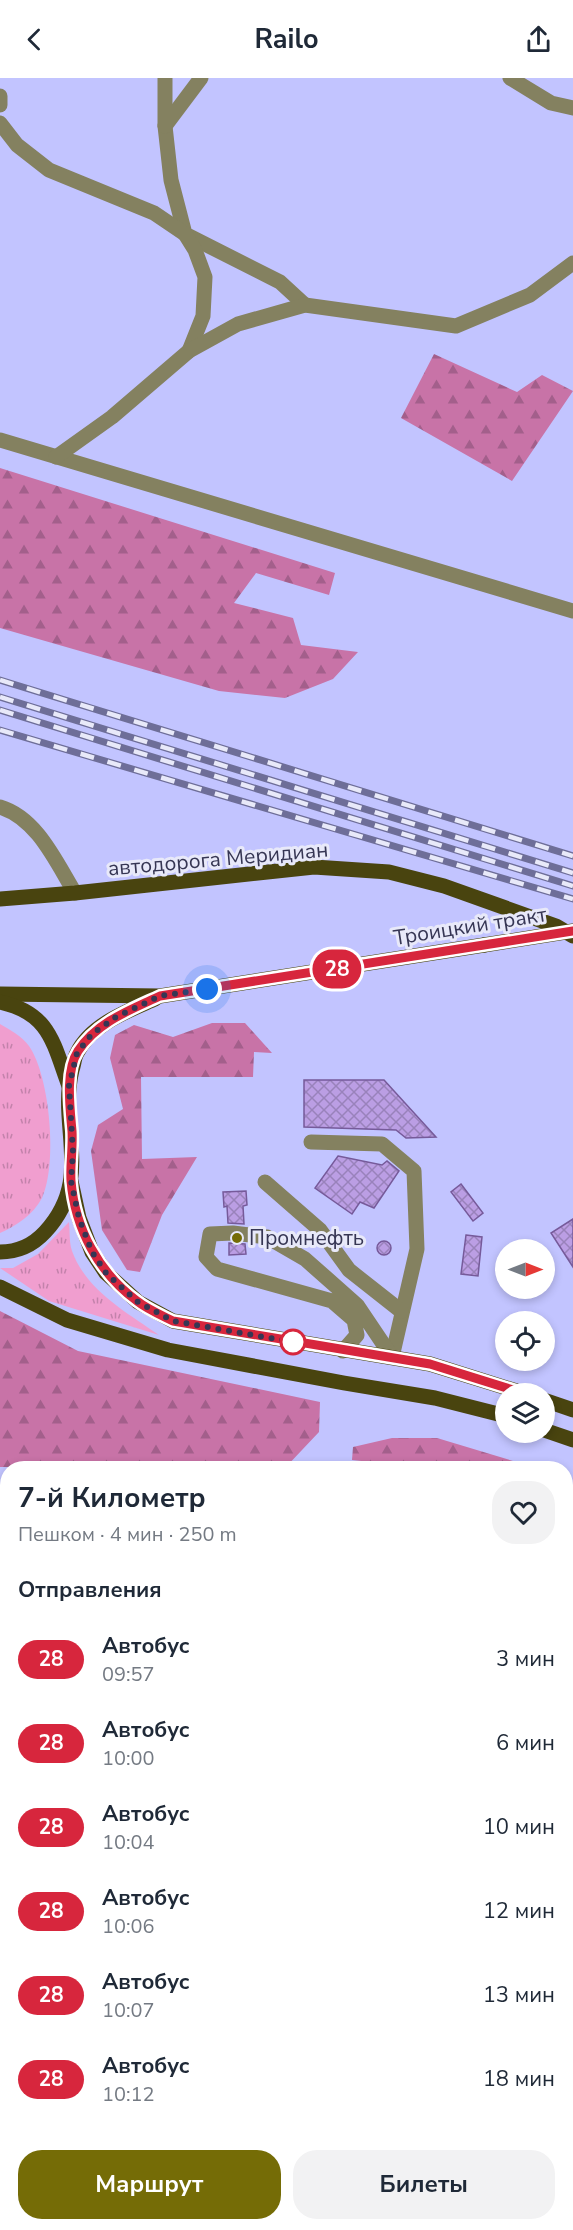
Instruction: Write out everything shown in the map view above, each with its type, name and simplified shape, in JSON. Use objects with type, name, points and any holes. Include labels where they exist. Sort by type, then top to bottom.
[{"type":"main road","name":"автодорога Меридиан","points":[[0,898],[75,893],[314,867],[389,872],[444,886],[556,926],[573,936]]},
{"type":"main road","name":"Троицкий тракт","points":[[0,994],[160,996],[573,931]]},
{"type":"main road","name":"Троицкий тракт","points":[[0,1252],[21,1249],[37,1241],[56,1220],[71,1181],[73,1152],[69,1086],[77,1053],[92,1034],[116,1017],[160,996]]},
{"type":"main road","points":[[0,1002],[29,1012],[44,1024],[69,1086]]},
{"type":"main road","points":[[71,1181],[79,1218],[92,1252],[106,1273],[138,1302],[173,1321],[430,1364],[495,1384]]},
{"type":"main road","points":[[0,1287],[67,1320],[168,1350],[435,1398],[495,1413]]},
{"type":"main road","points":[[555,1404],[573,1410]]},
{"type":"main road","points":[[555,1434],[573,1440]]},
{"type":"street","points":[[165,78],[165,126],[171,180],[184,234],[195,250],[205,277],[202,316],[189,351]]},
{"type":"street","points":[[165,126],[201,78]]},
{"type":"street","points":[[510,78],[551,103],[573,108]]},
{"type":"street","points":[[0,96],[0,105]]},
{"type":"street","points":[[0,123],[17,145],[49,170],[154,213],[184,234],[280,282],[305,305]]},
{"type":"street","points":[[57,457],[112,417],[189,351],[238,324],[305,305],[456,326],[530,295],[573,263]]},
{"type":"street","points":[[0,440],[573,611]]},
{"type":"street","points":[[0,807],[11,810],[40,835],[75,893]]},
{"type":"street","points":[[311,1142],[382,1144],[414,1171],[417,1249],[392,1357]]},
{"type":"street","points":[[265,1182],[320,1230],[349,1270],[401,1311]]},
{"type":"street","points":[[343,1351],[357,1335],[354,1320],[332,1301],[218,1269],[207,1257],[210,1234],[233,1233],[267,1237],[305,1259],[357,1305],[392,1357]]},
{"type":"green space","points":[[434,354],[517,392],[542,375],[573,391],[512,481],[401,418]]},
{"type":"green space","points":[[0,468],[335,573],[329,595],[256,573],[234,603],[293,618],[301,645],[358,652],[333,679],[285,698],[219,691],[0,628]]},
{"type":"green space","points":[[212,1023],[245,1023],[272,1053],[254,1052],[253,1077],[141,1077],[142,1159],[197,1157],[162,1215],[140,1272],[127,1270],[102,1230],[91,1151],[98,1125],[123,1109],[110,1058],[115,1035],[134,1025],[173,1037]]},
{"type":"green space","points":[[0,1024],[23,1039],[36,1060],[47,1099],[50,1165],[42,1198],[34,1210],[24,1219],[0,1233]]},
{"type":"green space","points":[[69,1222],[72,1251],[87,1277],[108,1299],[159,1335],[49,1301],[0,1268],[13,1268],[38,1254]]},
{"type":"green space","points":[[0,1311],[78,1351],[320,1402],[319,1432],[292,1461],[0,1461]]},
{"type":"green space","points":[[392,1438],[437,1438],[513,1461],[361,1461],[352,1460],[353,1447]]},
{"type":"building","points":[[304,1080],[384,1080],[436,1137],[406,1138],[396,1130],[304,1127]]},
{"type":"building","points":[[338,1156],[382,1165],[387,1161],[399,1171],[374,1208],[360,1202],[352,1214],[315,1188]]},
{"type":"building","points":[[461,1184],[483,1213],[473,1221],[451,1192]]},
{"type":"building","points":[[246,1191],[247,1205],[243,1206],[244,1224],[228,1223],[223,1192]]},
{"type":"building","points":[[573,1219],[573,1267],[555,1239],[551,1233]]},
{"type":"building","points":[[466,1235],[482,1237],[478,1276],[461,1274]]},
{"type":"building","points":[[381,1241],[387,1241],[391,1248],[387,1255],[381,1255],[377,1251],[377,1245]]},
{"type":"building","points":[[229,1243],[245,1244],[246,1254],[229,1255]]},
{"type":"railway","points":[[0,680],[573,856]]},
{"type":"railway","points":[[0,697],[573,873]]},
{"type":"railway","points":[[0,710],[573,886]]},
{"type":"railway","points":[[0,730],[573,899]]},
{"type":"bus line","name":"28","points":[[495,1384],[430,1364],[173,1321],[138,1302],[106,1273],[92,1252],[79,1218],[71,1181],[73,1152],[69,1086],[77,1053],[92,1034],[116,1017],[160,996],[573,931]]},
{"type":"place","name":"Промнефть","points":[[237,1238]]},
{"type":"route","points":[[207,989],[160,996],[116,1017],[92,1034],[77,1053],[69,1086],[73,1152],[71,1181],[79,1218],[92,1252],[106,1273],[138,1302],[173,1321],[293,1342]]}]
